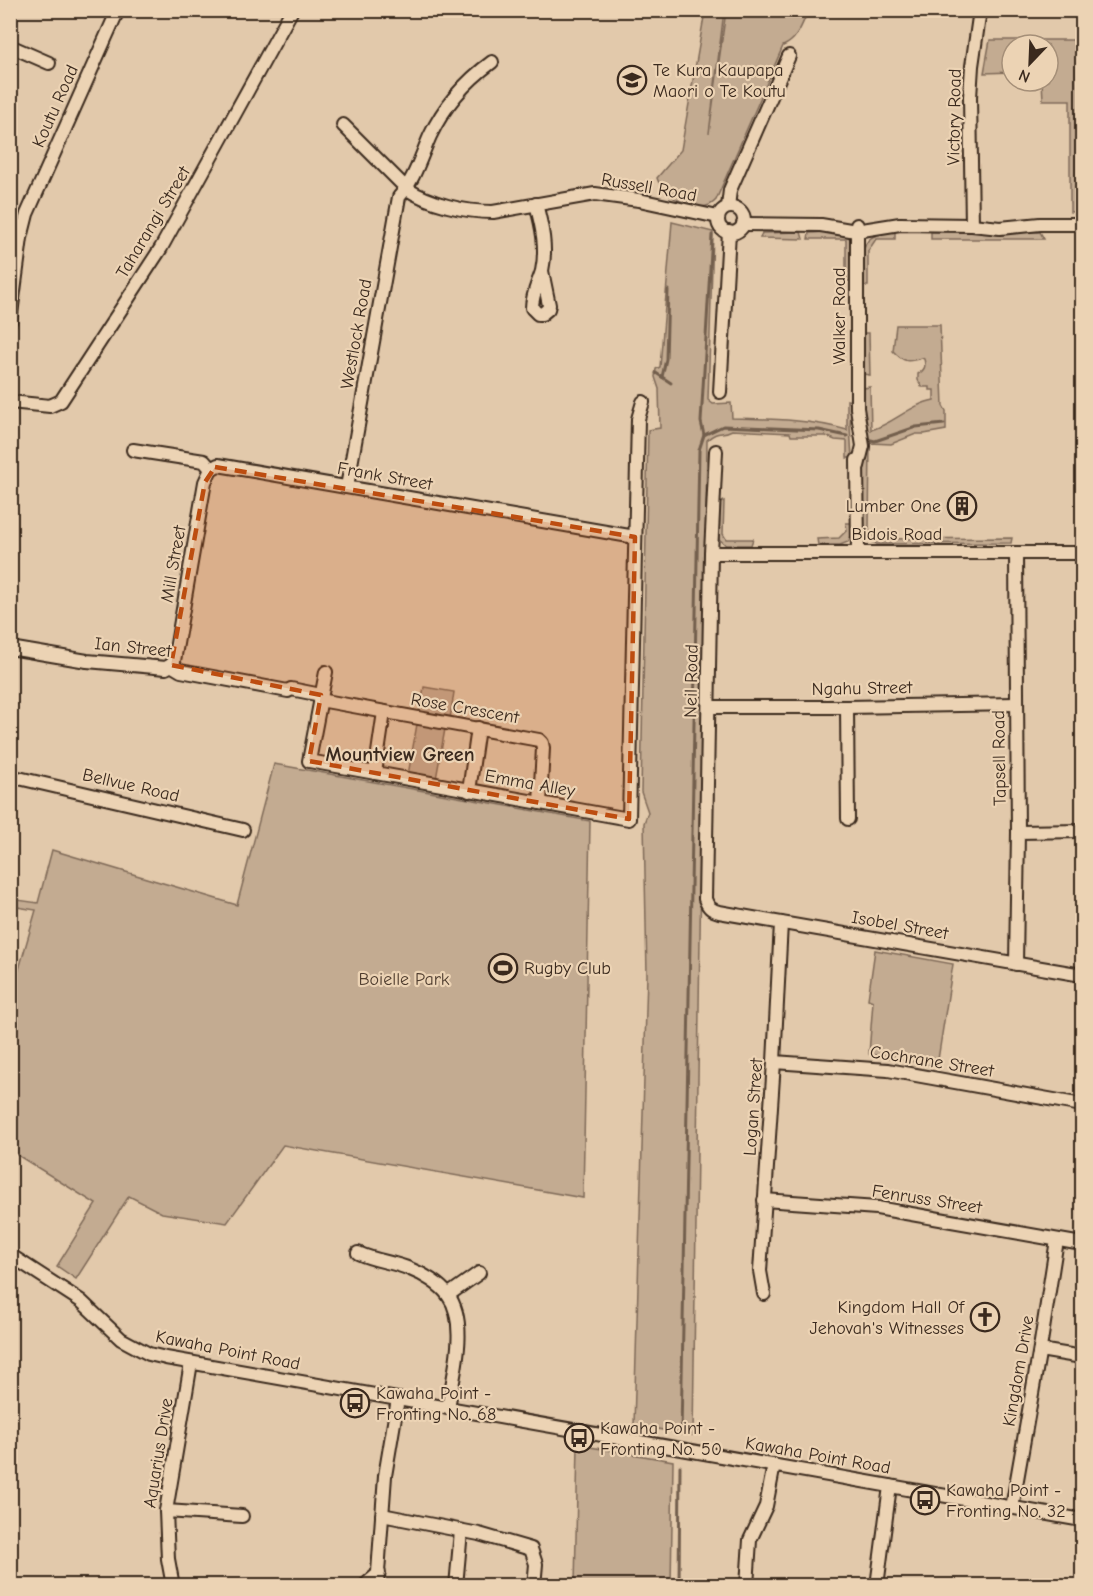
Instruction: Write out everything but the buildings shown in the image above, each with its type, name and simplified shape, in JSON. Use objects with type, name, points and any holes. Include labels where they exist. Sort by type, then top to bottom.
[{"type":"street","name":"Koutu Road","points":[[10,322],[14,263],[27,214],[118,10]]},
{"type":"street","name":"Taharangi Street","points":[[10,402],[50,406],[61,401],[161,248],[292,10]]},
{"type":"street","name":"Victory Road","points":[[972,225],[970,97],[980,10]]},
{"type":"street","points":[[10,46],[49,63]]},
{"type":"street","points":[[728,207],[730,190],[789,56]]},
{"type":"street","name":"Westlock Road","points":[[347,487],[399,198],[407,189],[442,114],[474,75],[492,62]]},
{"type":"street","name":"Russell Road","points":[[343,125],[395,179],[417,196],[482,212],[544,204],[573,196],[595,194],[621,197],[718,217]]},
{"type":"street","points":[[536,204],[544,240],[542,271]]},
{"type":"street","points":[[728,207],[737,208],[741,211],[744,220],[737,231],[729,232],[720,226],[718,217],[728,207]]},
{"type":"street","points":[[743,224],[857,227],[900,224],[972,225],[1014,220],[1040,224],[1083,224]]},
{"type":"street","name":"Walker Road","points":[[857,227],[857,408],[862,446],[858,466],[858,552]]},
{"type":"street","points":[[720,392],[729,232]]},
{"type":"street","points":[[634,537],[638,419],[644,402]]},
{"type":"street","name":"Frank Street","points":[[133,450],[204,461],[211,469],[219,465],[634,537]]},
{"type":"street","name":"Neil Road","points":[[711,910],[705,899],[711,553],[716,451]]},
{"type":"street","name":"Mill Street","points":[[171,665],[174,661],[206,482],[211,469]]},
{"type":"street","name":"Emma Alley","points":[[321,697],[309,761],[629,819],[634,537]]},
{"type":"street","name":"Bidois Road","points":[[711,553],[1083,553]]},
{"type":"street","name":"Tapsell Road","points":[[1016,553],[1018,832],[1016,963]]},
{"type":"street","name":"Ian Street","points":[[10,648],[87,660],[166,668],[171,665],[190,673],[288,691],[291,689],[321,697]]},
{"type":"street","points":[[321,697],[326,672]]},
{"type":"street","name":"Rose Crescent","points":[[321,697],[384,712],[538,740],[542,743],[540,803]]},
{"type":"street","name":"Ngahu Street","points":[[709,707],[1016,704]]},
{"type":"street","points":[[846,707],[848,819]]},
{"type":"street","points":[[375,773],[384,712]]},
{"type":"street","points":[[469,790],[478,728]]},
{"type":"street","name":"Bellvue Road","points":[[10,776],[243,830]]},
{"type":"street","points":[[1018,832],[1083,831]]},
{"type":"street","name":"Isobel Street","points":[[711,910],[1083,975]]},
{"type":"street","name":"Logan Street","points":[[764,1294],[760,1272],[781,923]]},
{"type":"street","name":"Cochrane Street","points":[[774,1062],[888,1070],[1083,1105]]},
{"type":"street","name":"Fenruss Street","points":[[764,1200],[877,1208],[1083,1244]]},
{"type":"street","name":"Kingdom Drive","points":[[1012,1508],[1057,1240]]},
{"type":"street","points":[[358,1253],[373,1260],[409,1268],[432,1281],[448,1295],[459,1326],[459,1345],[448,1408]]},
{"type":"street","name":"Kawaha Point Road","points":[[10,1255],[81,1301],[121,1339],[149,1354],[1083,1520]]},
{"type":"street","points":[[448,1295],[479,1274]]},
{"type":"street","points":[[1040,1350],[1083,1358]]},
{"type":"street","name":"Aquarius Drive","points":[[173,1586],[167,1547],[166,1511],[190,1363]]},
{"type":"street","points":[[363,1586],[378,1579],[385,1476],[402,1400]]},
{"type":"street","points":[[747,1586],[750,1540],[766,1506],[774,1465]]},
{"type":"street","points":[[877,1586],[890,1486]]},
{"type":"street","points":[[166,1511],[242,1516]]},
{"type":"street","points":[[382,1515],[461,1531],[531,1549],[536,1564],[534,1586]]},
{"type":"street","points":[[456,1586],[461,1531]]},
{"type":"highlighted area","points":[[215,467],[635,537],[629,819],[309,761],[321,695],[171,665],[205,482]]},
{"type":"green space","points":[[705,11],[724,11],[709,133],[726,11],[808,11],[796,36],[783,46],[716,200],[701,207],[683,203],[674,198],[657,178],[681,150]]},
{"type":"green space","points":[[990,40],[1000,40],[1000,72],[984,73]]},
{"type":"green space","points":[[1060,40],[1082,40],[1082,211],[1070,212],[1070,100],[1043,100],[1043,93],[1060,93]]},
{"type":"green space","points":[[672,222],[713,232],[708,400],[713,404],[731,403],[732,418],[805,422],[847,430],[847,400],[852,401],[850,426],[852,458],[847,458],[847,441],[835,440],[826,436],[791,436],[790,433],[732,430],[714,435],[707,440],[693,1435],[634,1425],[647,975],[644,823],[648,812],[641,792],[648,430],[660,428],[659,389],[655,377],[656,369],[660,367]]},
{"type":"green space","points":[[801,232],[803,239],[760,238],[762,233]]},
{"type":"green space","points":[[895,232],[895,239],[876,239],[868,251],[868,286],[864,286],[864,247],[873,236]]},
{"type":"green space","points":[[931,232],[1040,232],[1044,239],[931,239]]},
{"type":"green space","points":[[809,233],[838,233],[851,240],[852,282],[846,280],[846,239],[808,239]]},
{"type":"green space","points":[[896,325],[940,325],[946,430],[916,434],[891,444],[870,443],[869,530],[878,539],[1012,538],[1011,543],[877,544],[866,537],[864,533],[864,388],[870,387],[871,430],[934,400],[934,390],[930,390],[930,387],[922,387],[918,380],[918,374],[924,368],[924,359],[906,360],[893,351]]},
{"type":"green space","points":[[864,333],[869,333],[870,375],[864,374]]},
{"type":"green space","points":[[724,501],[723,534],[726,539],[753,539],[751,545],[726,545],[719,539],[720,503]]},
{"type":"green space","points":[[846,523],[853,523],[848,542],[840,545],[818,545],[817,539],[839,538],[847,530]]},
{"type":"green space","points":[[424,687],[454,692],[450,719],[419,714]]},
{"type":"green space","points":[[417,724],[445,729],[436,779],[408,775]]},
{"type":"green space","name":"Boielle Park","points":[[274,764],[590,821],[583,1198],[283,1145],[227,1223],[162,1213],[129,1196],[76,1279],[57,1266],[96,1204],[11,1151],[11,997],[36,910],[11,906],[11,899],[38,903],[52,850],[237,905]]},
{"type":"green space","points":[[875,950],[953,964],[937,1066],[869,1054],[873,1001],[868,999]]},
{"type":"green space","points":[[578,1445],[673,1461],[671,1585],[575,1585]]},
{"type":"waterway","points":[[704,435],[701,422],[712,235]]},
{"type":"waterway","points":[[662,377],[666,359],[668,290]]},
{"type":"waterway","points":[[656,373],[671,383]]},
{"type":"waterway","points":[[867,439],[875,441],[916,427],[944,424]]},
{"type":"waterway","points":[[681,1434],[699,450],[704,435],[723,426],[819,430],[847,436]]},
{"type":"waterway","points":[[679,1586],[680,1466]]},
{"type":"place","name":"Te Kura Kaupapa Maori o Te Koutu","points":[[632,80]]},
{"type":"place","name":"Lumber One","points":[[962,506]]},
{"type":"place","name":"Rugby Club","points":[[503,968]]},
{"type":"place","name":"Kingdom Hall Of Jehovah's Witnesses","points":[[985,1317]]},
{"type":"place","name":"Kawaha Point - Fronting No. 68","points":[[355,1403]]},
{"type":"place","name":"Kawaha Point - Fronting No. 50","points":[[579,1438]]},
{"type":"place","name":"Kawaha Point - Fronting No. 32","points":[[925,1500]]},
{"type":"district","name":"Mountview Green","points":[[400,754]]}]
